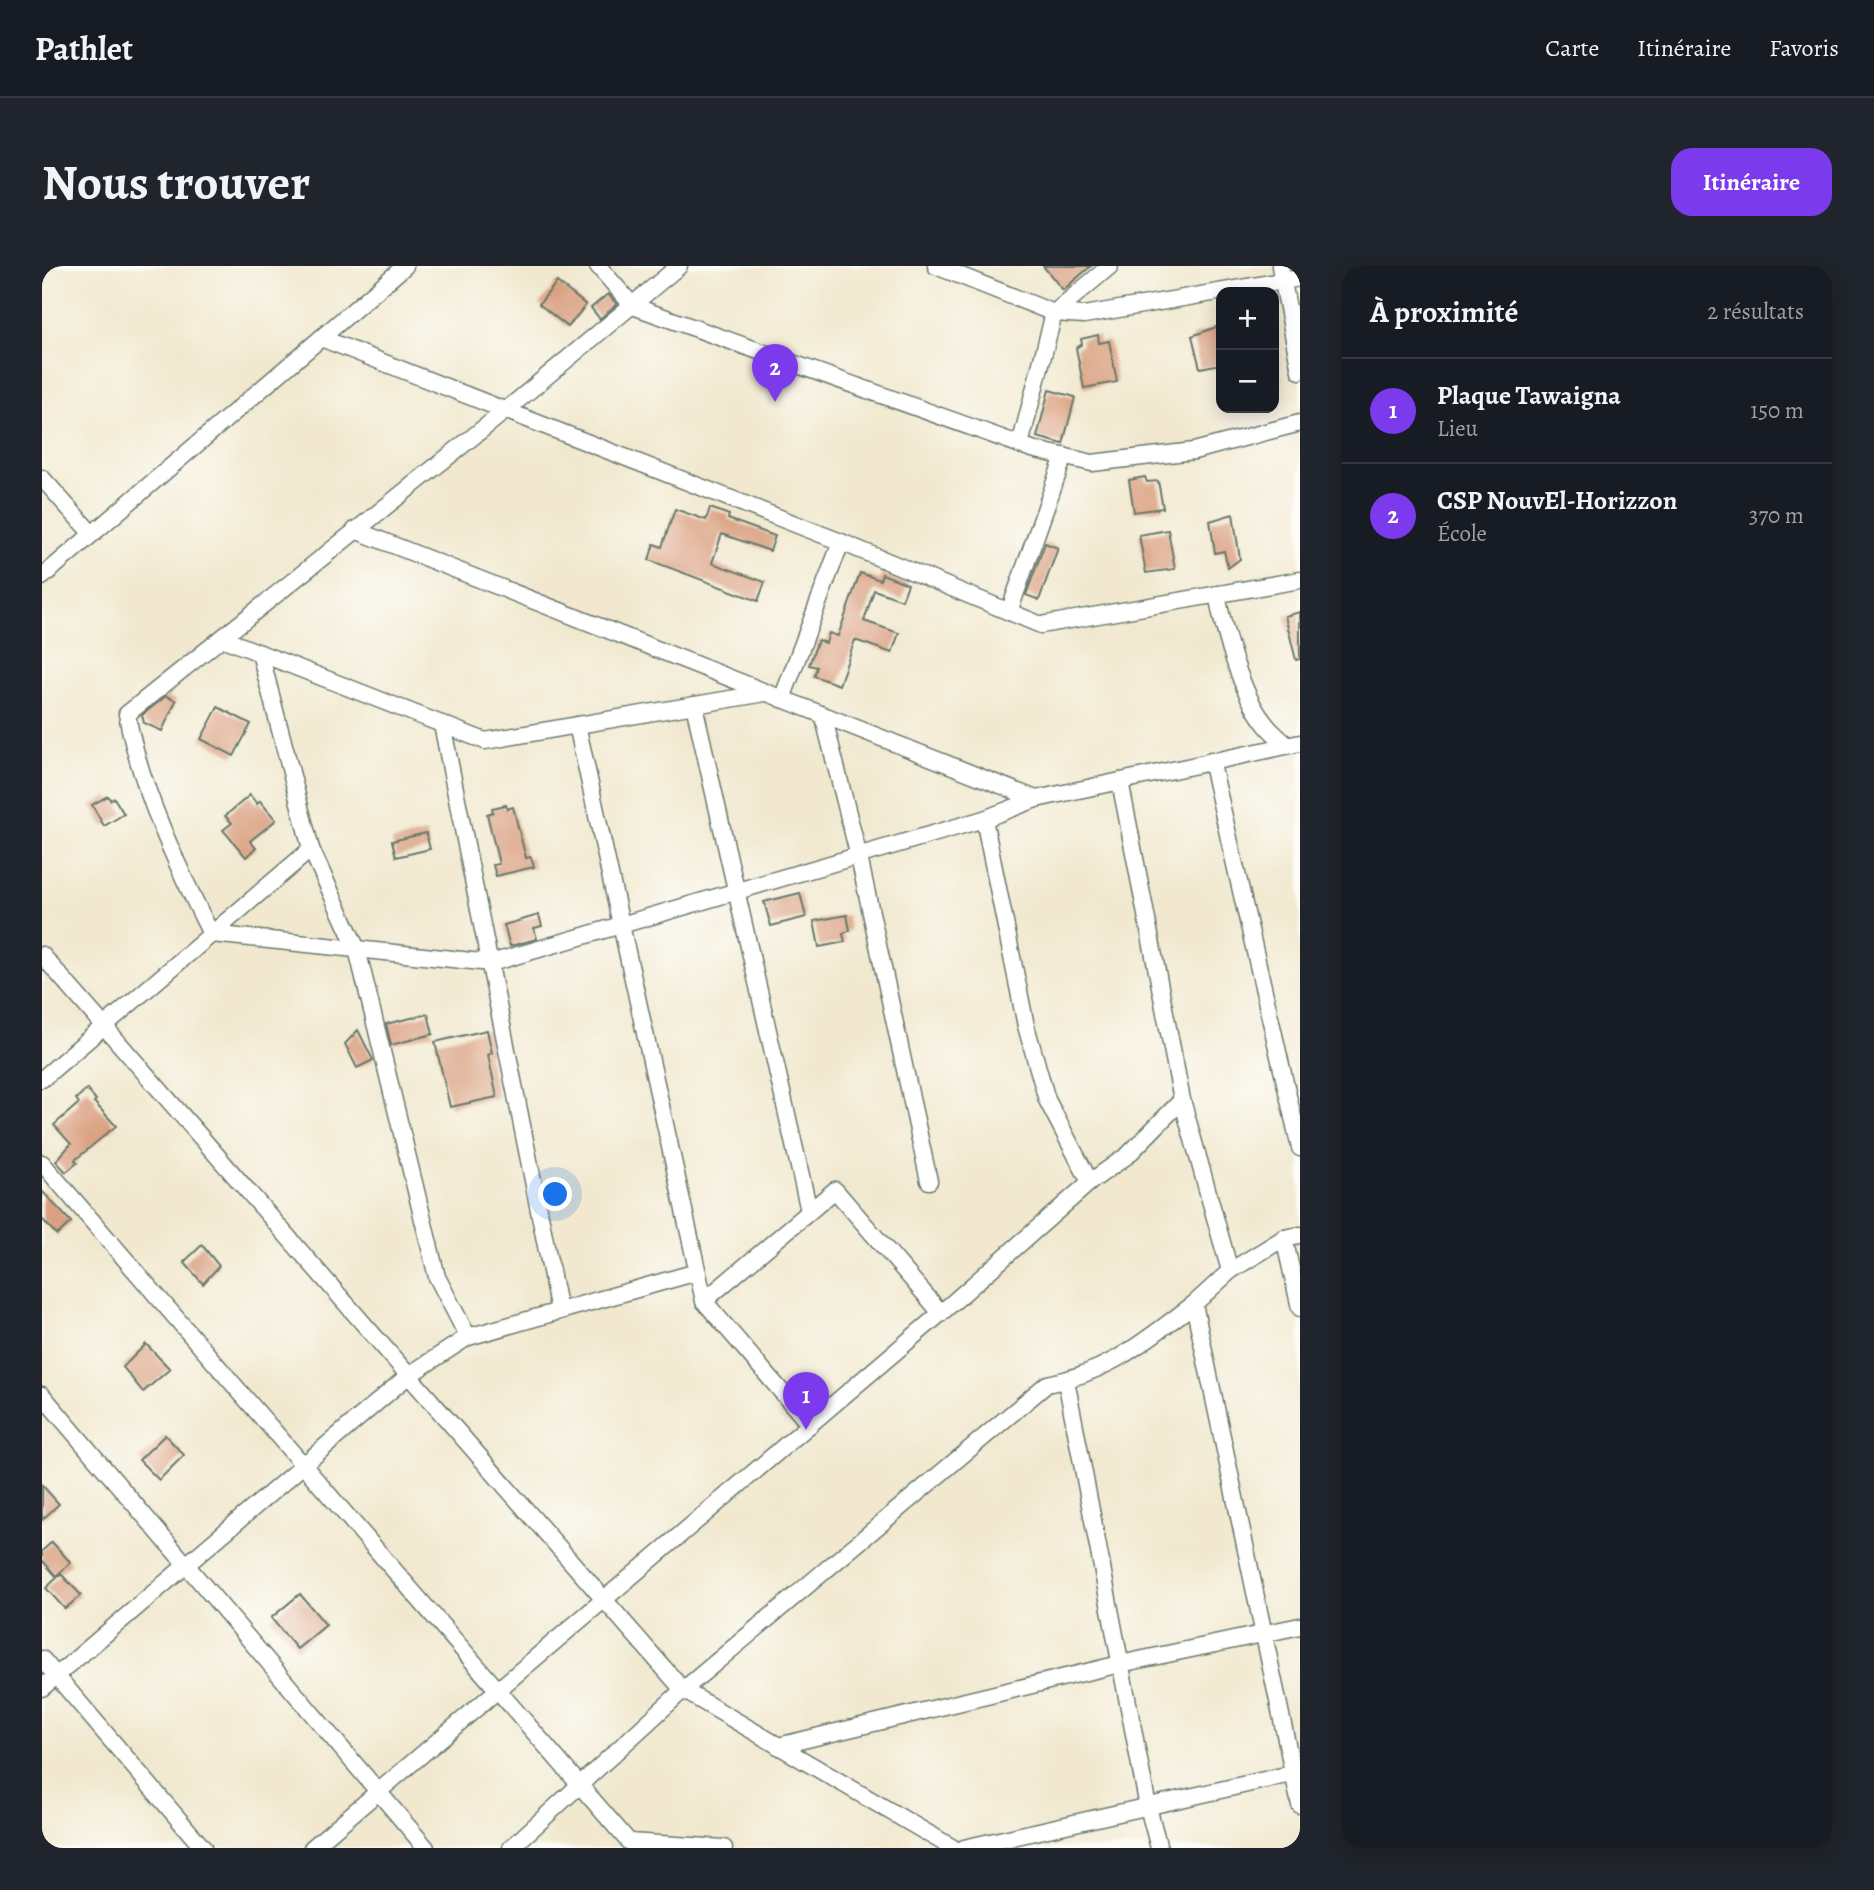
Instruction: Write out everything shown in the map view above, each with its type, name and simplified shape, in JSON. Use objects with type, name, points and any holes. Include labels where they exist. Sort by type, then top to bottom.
[{"type":"street","points":[[598,266],[634,306],[1020,445],[1092,463],[1194,451],[1300,423]]},
{"type":"street","points":[[211,934],[180,871],[156,810],[127,714],[224,639],[355,530],[505,411],[679,266]]},
{"type":"street","points":[[936,266],[1054,313],[1084,315],[1282,274],[1300,278]]},
{"type":"street","points":[[1020,445],[1054,313],[1110,266]]},
{"type":"street","points":[[42,577],[321,338],[394,269]]},
{"type":"street","points":[[1282,274],[1300,371]]},
{"type":"street","points":[[321,338],[841,542],[1041,625],[1300,580]]},
{"type":"street","points":[[1009,612],[1064,456]]},
{"type":"street","points":[[42,478],[92,534]]},
{"type":"street","points":[[355,530],[1036,799]]},
{"type":"street","points":[[774,696],[841,542]]},
{"type":"street","points":[[1217,594],[1222,626],[1262,721],[1294,744]]},
{"type":"street","points":[[224,639],[485,740],[694,705],[774,696]]},
{"type":"street","points":[[260,653],[311,849],[357,949],[437,1277],[468,1337]]},
{"type":"street","points":[[694,705],[809,1211]]},
{"type":"street","points":[[823,715],[859,857],[929,1181]]},
{"type":"street","points":[[442,724],[559,1311]]},
{"type":"street","points":[[577,725],[704,1301],[810,1425]]},
{"type":"street","points":[[211,934],[491,963],[859,857],[984,819],[1036,799],[1294,744]]},
{"type":"street","points":[[1211,760],[1300,1148]]},
{"type":"street","points":[[1120,781],[1182,1100],[1230,1271]]},
{"type":"street","points":[[984,819],[1026,1026],[1047,1101],[1090,1182]]},
{"type":"street","points":[[42,1079],[311,849]]},
{"type":"street","points":[[42,955],[683,1690],[953,1848]]},
{"type":"street","points":[[312,1848],[941,1313],[1090,1182],[1128,1155],[1182,1100]]},
{"type":"street","points":[[42,1163],[629,1842],[724,1848]]},
{"type":"street","points":[[704,1301],[835,1190],[941,1313]]},
{"type":"street","points":[[511,1848],[581,1787],[683,1690],[1047,1384],[1066,1380],[1119,1360],[1194,1304],[1230,1271],[1292,1237],[1300,1308]]},
{"type":"street","points":[[42,1688],[409,1375],[468,1337],[698,1272]]},
{"type":"street","points":[[1194,1304],[1263,1634],[1297,1773],[1300,1805]]},
{"type":"street","points":[[1066,1380],[1148,1807],[1159,1848]]},
{"type":"street","points":[[42,1395],[426,1848]]},
{"type":"street","points":[[778,1746],[1120,1664],[1300,1626]]},
{"type":"street","points":[[42,1659],[203,1848]]},
{"type":"street","points":[[964,1848],[1297,1773]]},
{"type":"building","points":[[1043,266],[1091,266],[1063,290]]},
{"type":"building","points":[[557,282],[586,305],[568,327],[539,304]]},
{"type":"building","points":[[608,294],[617,304],[600,319],[591,308]]},
{"type":"building","points":[[1216,327],[1216,365],[1200,368],[1192,336]]},
{"type":"building","points":[[1098,335],[1099,343],[1109,341],[1117,382],[1084,388],[1076,348],[1082,344],[1081,339]]},
{"type":"building","points":[[1049,390],[1075,397],[1063,444],[1037,437]]},
{"type":"building","points":[[1145,477],[1147,482],[1158,481],[1163,508],[1134,512],[1129,480]]},
{"type":"building","points":[[710,508],[729,515],[728,519],[775,536],[770,551],[722,534],[712,563],[765,582],[758,601],[649,560],[654,544],[662,547],[675,509],[706,520]]},
{"type":"building","points":[[1233,514],[1240,559],[1228,568],[1224,551],[1215,553],[1210,521]]},
{"type":"building","points":[[1168,530],[1175,569],[1146,573],[1139,535]]},
{"type":"building","points":[[1045,543],[1058,548],[1039,600],[1026,595]]},
{"type":"building","points":[[860,573],[880,580],[882,574],[908,584],[902,600],[874,590],[864,621],[899,633],[892,653],[855,640],[839,685],[814,676],[817,667],[809,665],[818,640],[826,643],[829,633],[838,636]]},
{"type":"building","points":[[1300,612],[1300,659],[1296,660],[1285,616]]},
{"type":"building","points":[[166,696],[176,701],[162,731],[144,723],[142,715]]},
{"type":"building","points":[[218,707],[251,724],[234,756],[201,739]]},
{"type":"building","points":[[250,795],[257,804],[260,801],[276,820],[250,841],[256,848],[246,857],[223,830],[232,823],[225,816]]},
{"type":"building","points":[[108,796],[110,800],[114,798],[124,814],[104,826],[92,805]]},
{"type":"building","points":[[506,805],[507,809],[513,807],[526,858],[531,857],[534,867],[496,876],[493,865],[499,864],[487,814],[493,812],[492,808]]},
{"type":"building","points":[[426,833],[430,849],[396,857],[392,841]]},
{"type":"building","points":[[800,893],[806,917],[771,926],[764,902]]},
{"type":"building","points":[[539,915],[542,926],[534,928],[537,939],[510,946],[504,925]]},
{"type":"building","points":[[847,915],[850,930],[843,934],[845,942],[819,947],[814,921]]},
{"type":"building","points":[[428,1014],[433,1034],[391,1045],[386,1024]]},
{"type":"building","points":[[358,1030],[373,1060],[357,1068],[345,1044]]},
{"type":"building","points":[[487,1030],[492,1053],[488,1055],[497,1097],[450,1107],[435,1042]]},
{"type":"building","points":[[87,1089],[96,1100],[94,1102],[116,1126],[75,1160],[77,1163],[66,1172],[56,1161],[71,1144],[54,1125],[79,1103],[76,1099]]},
{"type":"building","points":[[42,1191],[71,1222],[57,1235],[42,1219]]},
{"type":"building","points":[[202,1245],[219,1266],[203,1284],[184,1262]]},
{"type":"building","points":[[146,1344],[170,1369],[143,1392],[123,1367]]},
{"type":"building","points":[[165,1435],[184,1455],[159,1480],[139,1460]]},
{"type":"building","points":[[42,1485],[59,1504],[42,1520]]},
{"type":"building","points":[[52,1542],[71,1563],[56,1576],[42,1560],[42,1551]]},
{"type":"building","points":[[61,1574],[81,1595],[65,1609],[46,1588]]},
{"type":"building","points":[[300,1594],[326,1625],[297,1649],[271,1618]]},
{"type":"place","name":"CSP NouvEl-Horizzon","points":[[775,402]]},
{"type":"place","name":"Plaque Tawaigna","points":[[806,1430]]}]
